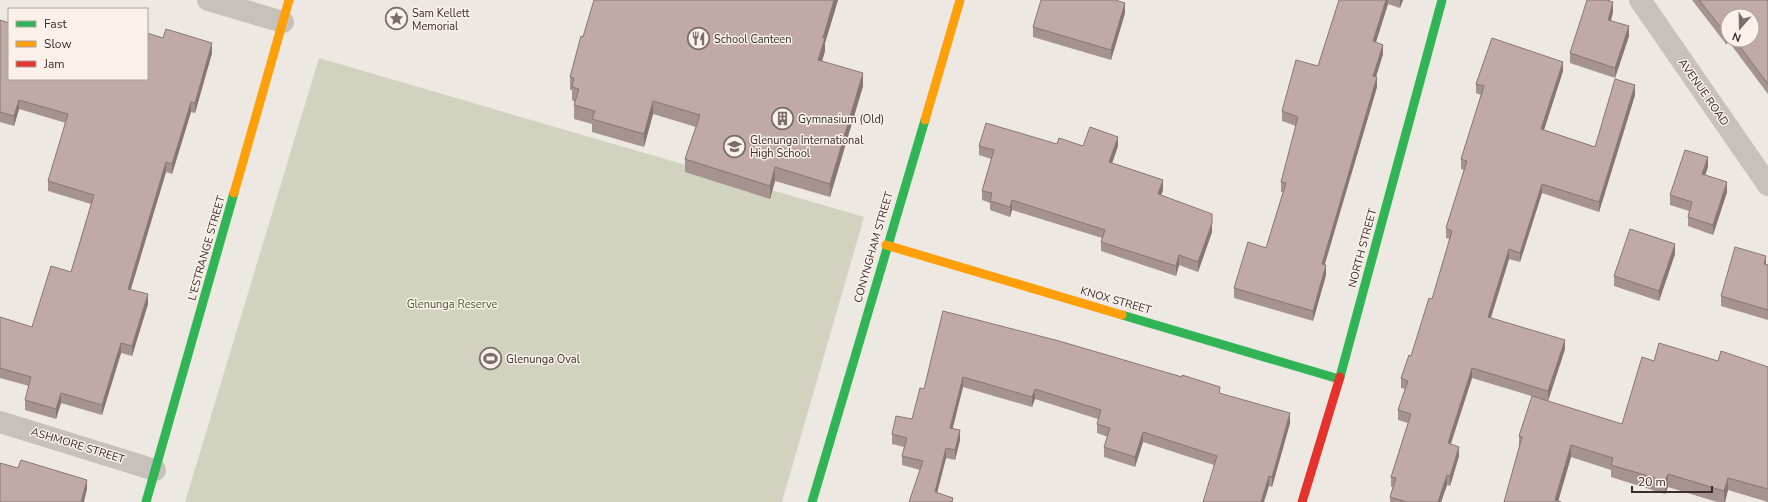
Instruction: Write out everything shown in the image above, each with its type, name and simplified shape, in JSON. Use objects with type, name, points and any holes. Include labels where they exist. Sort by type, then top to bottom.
[{"type":"street","points":[[208,0],[283,22]]},
{"type":"street","name":"L'ESTRANGE STREET","points":[[146,502],[289,0]]},
{"type":"street","name":"CONYNGHAM STREET","points":[[812,502],[886,245],[960,0]]},
{"type":"street","name":"NORTH STREET","points":[[1302,502],[1339,379],[1442,0]]},
{"type":"street","name":"AVENUE ROAD","points":[[1640,0],[1768,185]]},
{"type":"street","name":"KNOX STREET","points":[[886,245],[1339,379]]},
{"type":"street","name":"ASHMORE STREET","points":[[0,422],[155,470]]},
{"type":"green space","name":"Glenunga Reserve","points":[[319,58],[864,217],[782,502],[185,502]]},
{"type":"building","points":[[594,0],[834,0],[818,60],[863,73],[830,184],[775,167],[770,186],[685,159],[700,115],[653,101],[644,134],[592,119],[595,111],[574,105],[579,89],[572,87],[574,78],[570,77],[581,36],[583,37]]},
{"type":"building","points":[[1041,0],[1115,0],[1125,3],[1111,50],[1033,27]]},
{"type":"building","points":[[1339,0],[1386,0],[1373,41],[1383,45],[1373,76],[1377,77],[1322,264],[1326,265],[1313,311],[1234,288],[1248,242],[1266,248],[1286,183],[1281,182],[1298,117],[1282,111],[1296,60],[1318,66]]},
{"type":"building","points":[[1587,0],[1607,0],[1613,2],[1608,20],[1629,26],[1615,68],[1570,53]]},
{"type":"building","points":[[1699,0],[1768,0],[1768,84],[1741,48],[1760,48],[1760,8],[1720,8],[1720,26]]},
{"type":"building","points":[[0,20],[8,23],[8,80],[148,80],[148,33],[163,38],[166,29],[212,43],[195,103],[191,102],[172,164],[166,162],[128,289],[148,294],[132,346],[121,343],[102,405],[61,393],[56,409],[25,400],[31,377],[0,368],[0,317],[32,327],[51,266],[71,272],[94,195],[48,181],[68,114],[19,100],[14,116],[0,112]]},
{"type":"building","points":[[1492,38],[1563,62],[1541,129],[1595,147],[1615,79],[1635,85],[1599,202],[1542,184],[1520,253],[1509,249],[1488,317],[1565,340],[1548,391],[1472,368],[1448,443],[1459,447],[1450,476],[1447,475],[1438,502],[1407,502],[1390,497],[1396,478],[1391,477],[1411,414],[1398,410],[1408,381],[1401,378],[1409,355],[1411,356],[1429,298],[1432,299],[1452,231],[1446,228],[1467,161],[1461,159],[1484,86],[1476,84]]},
{"type":"building","points":[[986,123],[1057,144],[1059,138],[1083,146],[1090,127],[1118,137],[1109,162],[1163,180],[1158,194],[1212,214],[1212,223],[1198,262],[1179,255],[1176,266],[1101,242],[1105,230],[1012,200],[1010,207],[990,201],[992,193],[982,191],[994,150],[979,146]]},
{"type":"building","points":[[1685,150],[1708,157],[1702,174],[1727,182],[1713,225],[1688,217],[1692,202],[1670,195]]},
{"type":"building","points":[[1630,229],[1675,244],[1659,291],[1614,276]]},
{"type":"building","points":[[1735,247],[1766,256],[1764,264],[1768,265],[1768,310],[1721,296]]},
{"type":"building","points":[[943,311],[1059,341],[1182,377],[1182,375],[1220,387],[1219,393],[1290,413],[1272,477],[1269,476],[1261,502],[1203,502],[1217,456],[1143,432],[1135,457],[1104,447],[1110,428],[1097,424],[1101,410],[1035,389],[1032,397],[963,377],[950,428],[960,430],[955,450],[946,448],[935,492],[953,498],[952,502],[909,502],[923,461],[902,456],[907,438],[892,434],[896,416],[912,419],[920,388],[924,389]]},
{"type":"building","points":[[1659,343],[1718,361],[1721,351],[1768,367],[1768,489],[1728,478],[1724,491],[1668,474],[1665,481],[1611,465],[1613,458],[1571,445],[1555,500],[1561,502],[1504,502],[1522,437],[1519,436],[1532,396],[1622,424],[1642,357],[1654,361]]},
{"type":"building","points":[[21,460],[87,480],[81,502],[0,502],[0,463],[18,468]]},
{"type":"traffic: fast","points":[[1340,377],[1442,0]]},
{"type":"traffic: fast","points":[[812,502],[925,120]]},
{"type":"traffic: fast","points":[[146,502],[234,193]]},
{"type":"traffic: fast","points":[[1122,315],[1339,379]]},
{"type":"traffic: slow","points":[[234,193],[289,0]]},
{"type":"traffic: slow","points":[[925,120],[960,0]]},
{"type":"traffic: slow","points":[[886,245],[1122,315]]},
{"type":"traffic: jam","points":[[1302,502],[1340,377]]},
{"type":"place","name":"Sam Kellett Memorial","points":[[396,19]]},
{"type":"place","name":"School Canteen","points":[[698,39]]},
{"type":"place","name":"Gymnasium (Old)","points":[[782,119]]},
{"type":"place","name":"Glenunga International High School","points":[[735,146]]},
{"type":"place","name":"Glenunga Oval","points":[[490,359]]}]
